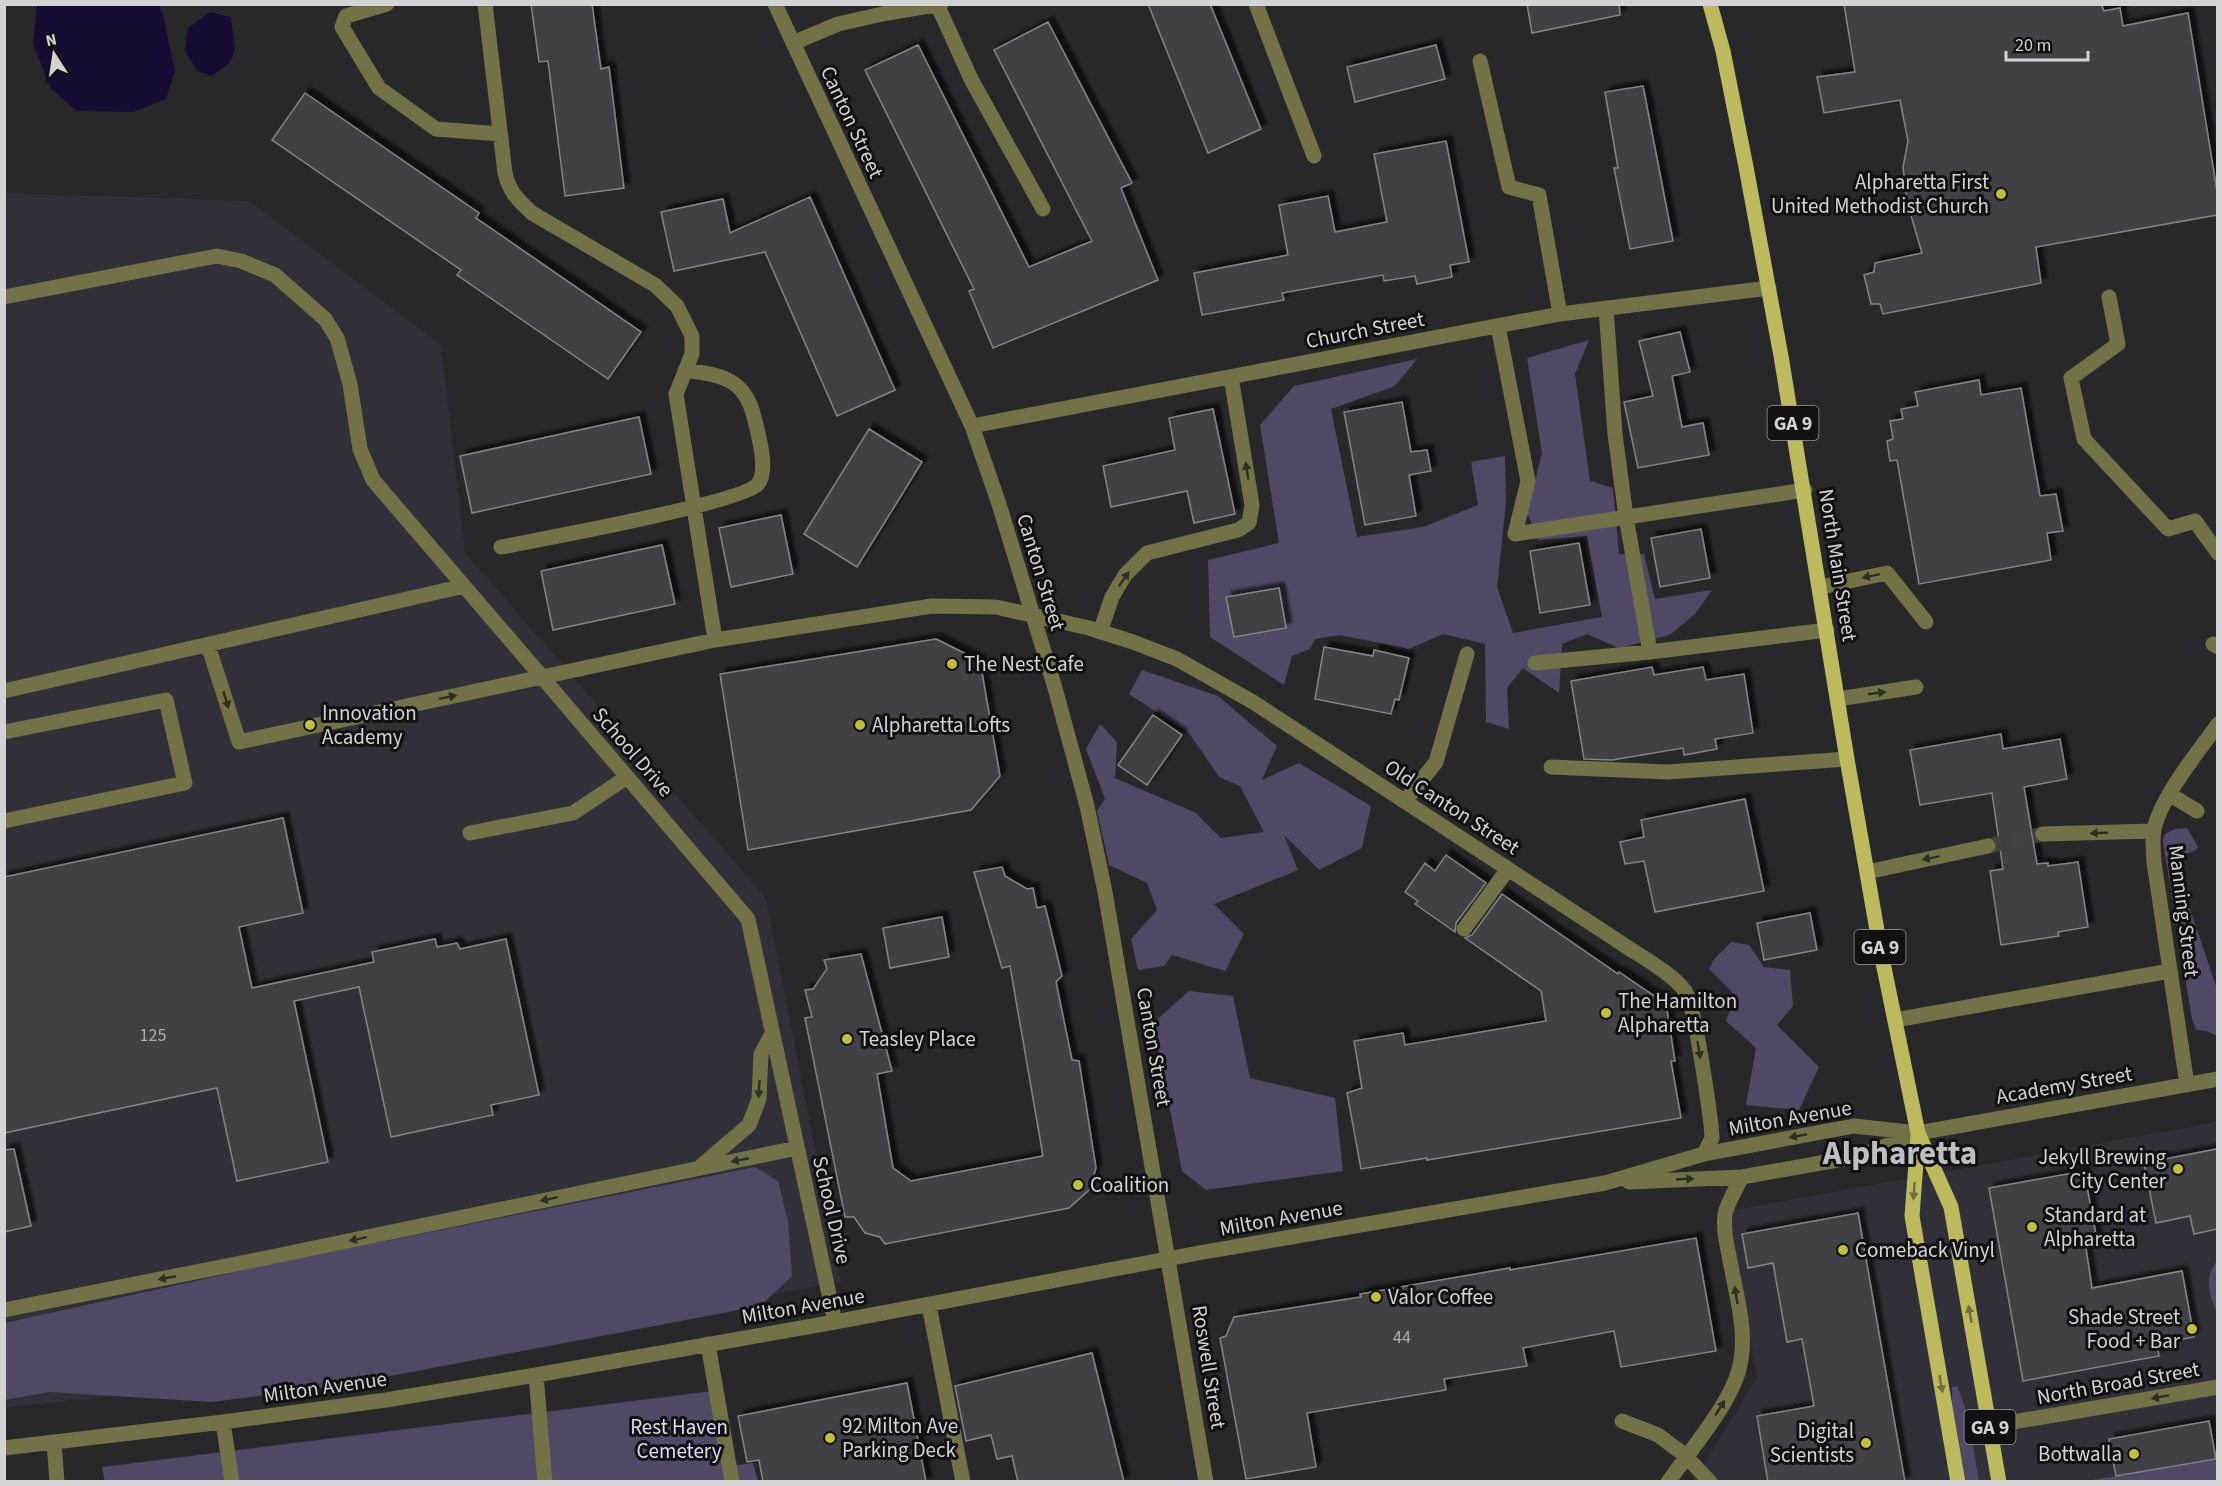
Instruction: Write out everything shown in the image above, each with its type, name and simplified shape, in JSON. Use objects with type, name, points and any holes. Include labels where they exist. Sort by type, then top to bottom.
[{"type":"main road","name":"North Main Street","points":[[1710,4],[1727,75],[1769,288],[1821,587],[1847,759],[1918,1133]]},
{"type":"main road","name":"GA 9","points":[[1918,1133],[1951,1207],[1999,1482]]},
{"type":"main road","name":"GA 9","points":[[1918,1133],[1912,1216],[1958,1482]]},
{"type":"street","points":[[387,4],[346,16],[342,27],[379,88],[436,129],[500,134]]},
{"type":"street","points":[[485,4],[500,134],[509,189],[532,213],[655,285],[677,306],[692,336],[692,354],[676,394],[715,640]]},
{"type":"street","name":"Canton Street","points":[[775,4],[972,426],[999,504],[1055,688],[1087,806],[1105,892],[1161,1207],[1168,1259]]},
{"type":"street","points":[[792,43],[838,24],[941,4]]},
{"type":"street","points":[[1256,4],[1314,156]]},
{"type":"street","points":[[937,5],[971,79],[1043,209]]},
{"type":"street","points":[[1480,61],[1509,187],[1539,195],[1560,314]]},
{"type":"street","name":"School Drive","points":[[4,297],[217,256],[241,261],[275,274],[325,319],[337,338],[350,384],[360,449],[373,480],[748,919],[836,1322]]},
{"type":"street","name":"Church Street","points":[[972,426],[1560,314],[1769,288]]},
{"type":"street","points":[[2109,297],[2118,344],[2071,378],[2084,439],[2168,529],[2195,521],[2217,553]]},
{"type":"street","points":[[1606,308],[1615,434],[1626,517],[1650,652]]},
{"type":"street","points":[[1498,326],[1528,481],[1515,534],[1804,490]]},
{"type":"street","points":[[501,547],[694,506],[750,491],[759,483],[764,470],[749,400],[734,382],[720,375],[685,370]]},
{"type":"street","points":[[1100,632],[1112,597],[1125,575],[1147,553],[1238,530],[1249,523],[1252,505],[1231,377]]},
{"type":"street","points":[[1821,587],[1887,573],[1926,622]]},
{"type":"street","points":[[4,691],[464,586]]},
{"type":"street","points":[[208,645],[239,742],[715,640],[932,606],[996,607],[1032,615]]},
{"type":"street","name":"Old Canton Street","points":[[1032,615],[1133,642],[1186,664],[1253,702],[1668,975],[1686,993],[1693,1017],[1711,1124],[1712,1138],[1704,1154]]},
{"type":"street","points":[[1535,663],[1650,652],[1827,630]]},
{"type":"street","points":[[1405,801],[1436,762],[1467,654]]},
{"type":"street","points":[[1838,699],[1916,687]]},
{"type":"street","points":[[4,732],[166,700],[185,783],[4,821]]},
{"type":"street","name":"Manning Street","points":[[2187,1085],[2154,862],[2154,831],[2159,813],[2169,794],[2217,724]]},
{"type":"street","points":[[1551,767],[1668,772],[1847,759]]},
{"type":"street","points":[[470,833],[573,813],[627,777]]},
{"type":"street","points":[[2169,794],[2197,811]]},
{"type":"street","points":[[2043,834],[2154,831]]},
{"type":"street","points":[[1867,872],[1988,846]]},
{"type":"street","points":[[1464,929],[1508,869]]},
{"type":"street","points":[[1895,1020],[2170,971]]},
{"type":"street","points":[[699,1168],[749,1125],[759,1099],[761,1054],[772,1034]]},
{"type":"street","name":"Academy Street","points":[[1918,1133],[2217,1079]]},
{"type":"street","name":"Milton Avenue","points":[[4,1448],[386,1400],[536,1376],[1168,1259],[1605,1183],[1704,1154],[1854,1126],[1918,1133]]},
{"type":"street","name":"Milton Avenue","points":[[1605,1183],[1742,1177],[1860,1156],[1918,1133]]},
{"type":"street","points":[[4,1310],[245,1263],[797,1148]]},
{"type":"street","points":[[1668,1482],[1730,1392],[1739,1371],[1742,1330],[1725,1224],[1728,1204],[1742,1177]]},
{"type":"street","name":"Roswell Street","points":[[1168,1259],[1178,1305],[1206,1482]]},
{"type":"street","points":[[929,1305],[963,1482]]},
{"type":"street","points":[[708,1344],[732,1482]]},
{"type":"street","points":[[536,1376],[545,1482]]},
{"type":"street","name":"North Broad Street","points":[[1989,1426],[2217,1387]]},
{"type":"street","points":[[1622,1421],[1658,1435],[1686,1455],[1710,1482]]},
{"type":"street","points":[[223,1422],[232,1482]]},
{"type":"street","points":[[54,1442],[57,1482]]},
{"type":"shaded area","points":[[37,5],[159,5],[175,71],[166,99],[133,112],[77,111],[51,89],[33,44]]},
{"type":"shaded area","points":[[210,12],[231,17],[234,45],[234,52],[228,64],[211,76],[197,71],[185,51],[188,28]]},
{"type":"shaded area","name":"Innovation Academy","points":[[5,193],[249,201],[441,345],[465,553],[766,898],[841,1282],[369,1366],[5,1408]]},
{"type":"shaded area","points":[[2217,1122],[2217,1481],[1693,1482],[1757,1377],[1729,1211]]},
{"type":"green space","points":[[1589,340],[1575,374],[1590,481],[1613,488],[1619,554],[1644,554],[1655,599],[1712,590],[1695,614],[1670,635],[1619,648],[1587,634],[1562,644],[1559,693],[1523,668],[1507,688],[1509,729],[1486,722],[1485,644],[1443,634],[1409,649],[1340,635],[1315,639],[1310,649],[1292,656],[1284,685],[1210,637],[1208,560],[1279,543],[1260,425],[1294,386],[1417,359],[1395,386],[1331,409],[1357,537],[1423,527],[1478,505],[1471,462],[1505,456],[1506,503],[1497,587],[1513,633],[1602,617],[1587,536],[1538,540],[1527,512],[1542,453],[1527,358]]},
{"type":"green space","points":[[1142,670],[1218,696],[1277,746],[1262,780],[1299,763],[1371,806],[1362,848],[1319,870],[1284,835],[1298,870],[1214,904],[1244,934],[1225,971],[1172,955],[1164,966],[1138,970],[1131,939],[1157,910],[1147,883],[1109,865],[1097,811],[1105,799],[1086,749],[1100,724],[1117,742],[1115,778],[1196,813],[1221,838],[1264,832],[1240,786],[1219,777],[1189,733],[1129,694]]},
{"type":"green space","points":[[2187,828],[2198,847],[2196,850],[2173,859],[2217,989],[2217,1036],[2196,1030],[2192,1019],[2163,842],[2165,834],[2175,829]]},
{"type":"green space","points":[[1731,942],[1749,945],[1764,967],[1790,970],[1793,1006],[1777,1025],[1819,1067],[1799,1110],[1746,1105],[1756,1048],[1726,1021],[1735,995],[1709,969],[1714,959]]},
{"type":"green space","points":[[1189,991],[1233,996],[1250,1078],[1335,1098],[1343,1171],[1206,1190],[1182,1171],[1153,1023]]},
{"type":"green space","points":[[755,1167],[778,1181],[788,1221],[792,1276],[760,1306],[343,1385],[212,1402],[49,1392],[5,1400],[5,1323],[295,1259]]},
{"type":"green space","points":[[2217,1262],[2217,1311],[2212,1299],[2209,1280],[2210,1273]]},
{"type":"green space","points":[[1957,1386],[1967,1413],[1979,1481],[1966,1481],[1952,1403],[1952,1387]]},
{"type":"green space","name":"Rest Haven Cemetery","points":[[713,1391],[728,1466],[753,1463],[758,1481],[105,1482],[102,1467]]},
{"type":"green space","points":[[2217,1459],[2217,1481],[2082,1482]]},
{"type":"building","points":[[531,4],[592,4],[601,69],[609,67],[624,188],[565,196],[548,61],[539,62]]},
{"type":"building","points":[[1148,4],[1210,4],[1261,129],[1208,153]]},
{"type":"building","points":[[1527,4],[1619,4],[1620,15],[1532,33]]},
{"type":"building","points":[[1844,4],[2101,4],[2104,11],[2120,8],[2123,26],[2188,13],[2217,191],[2217,215],[2036,247],[2041,283],[1883,314],[1880,304],[1871,304],[1864,275],[1874,272],[1875,263],[1922,253],[1907,202],[1903,167],[1908,141],[1900,100],[1824,113],[1817,77],[1855,72]]},
{"type":"building","points":[[1048,22],[1132,183],[1121,188],[1158,280],[993,348],[969,291],[974,289],[865,70],[918,45],[1029,267],[1092,241],[994,50]]},
{"type":"building","points":[[1436,45],[1445,79],[1355,102],[1347,67]]},
{"type":"building","points":[[1643,86],[1673,241],[1630,249],[1614,168],[1618,168],[1605,92]]},
{"type":"building","points":[[305,93],[479,213],[476,218],[641,332],[608,379],[457,275],[461,270],[272,140]]},
{"type":"building","points":[[1446,141],[1469,262],[1450,265],[1452,277],[1417,284],[1415,276],[1384,281],[1383,275],[1282,293],[1284,300],[1202,315],[1194,273],[1288,255],[1279,205],[1328,196],[1335,232],[1387,222],[1374,154]]},
{"type":"building","points":[[810,197],[895,390],[837,416],[765,252],[674,271],[661,212],[723,199],[730,233]]},
{"type":"building","points":[[1680,332],[1690,372],[1672,376],[1682,427],[1703,423],[1709,455],[1638,468],[1624,402],[1653,396],[1639,341]]},
{"type":"building","points":[[1979,380],[1981,395],[2021,388],[2040,496],[2056,494],[2063,531],[2047,533],[2051,560],[1919,584],[1897,460],[1890,461],[1887,441],[1893,439],[1890,421],[1903,419],[1901,409],[1918,406],[1915,392]]},
{"type":"building","points":[[1402,402],[1411,452],[1427,450],[1431,471],[1409,475],[1416,516],[1365,525],[1344,412]]},
{"type":"building","points":[[1213,409],[1235,514],[1194,523],[1187,491],[1111,507],[1103,466],[1175,450],[1169,418]]},
{"type":"building","points":[[639,417],[651,474],[472,513],[460,456]]},
{"type":"building","points":[[869,429],[922,462],[857,567],[804,534]]},
{"type":"building","points":[[781,515],[793,574],[731,587],[719,528]]},
{"type":"building","points":[[1701,529],[1710,578],[1660,587],[1651,538]]},
{"type":"building","points":[[1579,543],[1590,605],[1540,613],[1530,551]]},
{"type":"building","points":[[662,545],[675,604],[553,630],[541,571]]},
{"type":"building","points":[[1279,588],[1286,628],[1234,637],[1226,597]]},
{"type":"building","name":"Alpharetta Lofts","points":[[936,639],[980,661],[1000,776],[971,810],[748,850],[720,674]]},
{"type":"building","points":[[1324,647],[1373,656],[1374,650],[1409,658],[1399,700],[1395,699],[1391,714],[1315,699]]},
{"type":"building","points":[[1652,667],[1654,675],[1703,667],[1706,680],[1744,674],[1753,733],[1715,739],[1717,749],[1684,755],[1683,748],[1612,760],[1584,759],[1571,681]]},
{"type":"building","points":[[1153,715],[1182,735],[1147,785],[1118,765]]},
{"type":"building","points":[[2001,734],[2003,749],[2060,739],[2067,779],[2024,787],[2037,864],[2048,863],[2048,866],[2078,862],[2088,927],[2058,932],[2059,936],[2001,945],[1990,871],[2003,869],[1992,793],[1920,805],[1910,750]]},
{"type":"building","points":[[1745,799],[1764,891],[1655,912],[1644,861],[1625,864],[1620,842],[1644,837],[1641,820]]},
{"type":"building","points":[[283,818],[303,913],[239,927],[252,988],[374,962],[372,952],[435,939],[437,947],[457,943],[460,949],[506,939],[539,1095],[491,1105],[493,1115],[391,1137],[359,987],[294,1001],[328,1162],[237,1181],[217,1088],[4,1133],[4,877]]},
{"type":"building","points":[[1446,855],[1486,883],[1456,923],[1455,932],[1415,904],[1418,901],[1405,892],[1425,863],[1435,871]]},
{"type":"building","name":"Teasley Place","points":[[1002,867],[1005,876],[1027,889],[1033,888],[1037,908],[1045,906],[1062,976],[1056,982],[1072,1060],[1079,1061],[1096,1168],[1089,1190],[1069,1208],[885,1244],[880,1237],[865,1233],[854,1217],[845,1217],[805,1018],[812,1017],[805,990],[813,989],[827,969],[824,960],[861,954],[892,1071],[877,1074],[893,1168],[911,1181],[1043,1156],[1010,966],[1002,968],[974,872]]},
{"type":"building","name":"The Hamilton Alpharetta","points":[[1502,894],[1618,974],[1619,972],[1666,1004],[1675,1061],[1671,1061],[1681,1118],[1361,1169],[1347,1093],[1362,1088],[1354,1041],[1403,1033],[1405,1045],[1546,1021],[1541,991],[1465,938],[1472,935]]},
{"type":"building","points":[[1810,913],[1817,950],[1764,960],[1757,923]]},
{"type":"building","points":[[942,917],[949,957],[890,968],[883,928]]},
{"type":"building","points":[[14,1149],[31,1226],[4,1232],[4,1150]]},
{"type":"building","points":[[2217,1149],[2217,1229],[2194,1234],[2190,1216],[2156,1223],[2144,1163]]},
{"type":"building","points":[[2084,1171],[2097,1240],[2085,1242],[2092,1288],[2182,1271],[2194,1337],[2157,1344],[2159,1356],[2023,1381],[1989,1188]]},
{"type":"building","points":[[1858,1213],[1905,1482],[1768,1482],[1757,1416],[1814,1406],[1802,1339],[1787,1342],[1773,1263],[1748,1268],[1742,1234]]},
{"type":"building","points":[[1696,1238],[1716,1351],[1621,1367],[1614,1331],[1523,1348],[1527,1366],[1444,1379],[1446,1390],[1307,1413],[1316,1467],[1246,1479],[1220,1338],[1226,1336],[1234,1317]]},
{"type":"building","points":[[1092,1353],[1124,1482],[1018,1482],[1012,1456],[997,1459],[991,1435],[966,1441],[955,1386]]},
{"type":"building","name":"92 Milton Ave Parking Deck","points":[[907,1383],[926,1482],[763,1482],[759,1460],[747,1462],[738,1416]]},
{"type":"building","points":[[2209,1421],[2216,1459],[2116,1476],[2109,1439]]},
{"type":"tunnel","points":[[1988,846],[2043,834]]},
{"type":"place","name":"Alpharetta First United Methodist Church","points":[[2001,194]]},
{"type":"place","name":"The Nest Cafe","points":[[952,664]]},
{"type":"place","name":"Innovation Academy","points":[[310,725]]},
{"type":"place","name":"Alpharetta Lofts","points":[[860,725]]},
{"type":"place","name":"The Hamilton Alpharetta","points":[[1606,1013]]},
{"type":"place","name":"Teasley Place","points":[[847,1039]]},
{"type":"place","name":"Jekyll Brewing City Center","points":[[2178,1169]]},
{"type":"place","name":"Coalition","points":[[1078,1185]]},
{"type":"place","name":"Standard at Alpharetta","points":[[2032,1227]]},
{"type":"place","name":"Comeback Vinyl","points":[[1843,1250]]},
{"type":"place","name":"Valor Coffee","points":[[1376,1297]]},
{"type":"place","name":"Shade Street Food + Bar","points":[[2192,1329]]},
{"type":"place","name":"92 Milton Ave Parking Deck","points":[[830,1438]]},
{"type":"place","name":"Digital Scientists","points":[[1866,1443]]},
{"type":"place","name":"Bottwalla","points":[[2134,1454]]},
{"type":"district","name":"Alpharetta","points":[[1900,1152]]}]
